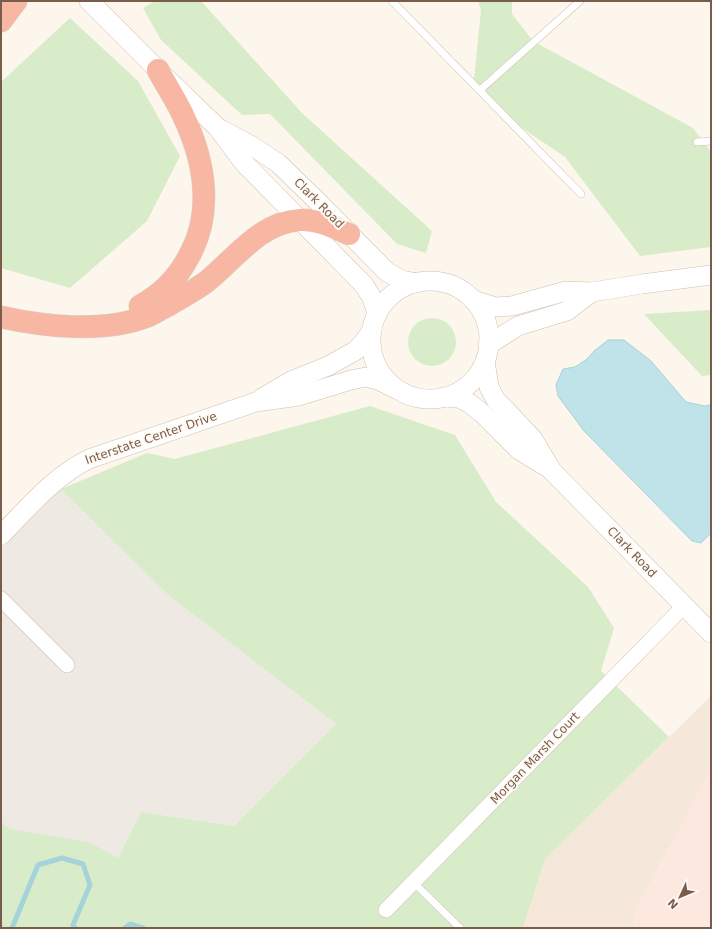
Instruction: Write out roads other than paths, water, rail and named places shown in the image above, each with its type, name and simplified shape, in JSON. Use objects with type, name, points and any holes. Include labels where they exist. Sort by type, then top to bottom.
[{"type":"highway","points":[[1,10],[11,1]]},
{"type":"highway","points":[[1,21],[16,1]]},
{"type":"highway","points":[[96,326],[141,306],[160,294],[181,270],[196,245],[203,219],[205,202],[204,181],[195,144],[183,115],[158,70]]},
{"type":"highway","points":[[1,317],[27,323],[96,326],[123,322],[148,316],[205,283],[266,229],[282,222],[311,220],[323,223],[349,234]]},
{"type":"street","name":"Clark Road","points":[[94,6],[217,127],[244,163],[364,284],[372,298],[374,322]]},
{"type":"street","name":"Clark Road","points":[[217,127],[252,146],[278,164],[387,272],[402,280],[416,283]]},
{"type":"street","points":[[473,300],[496,307],[512,306],[566,291],[592,292],[711,275]]},
{"type":"street","points":[[431,281],[447,284],[461,290],[473,300],[482,314],[488,329],[487,353],[476,377],[462,389],[445,397],[428,399],[412,396],[396,389],[384,377],[376,363],[371,346],[374,322],[387,300],[400,289],[416,283],[431,281]]},
{"type":"street","points":[[487,353],[518,326],[567,311],[592,292]]},
{"type":"street","name":"Interstate Center Drive","points":[[256,402],[293,380],[328,366],[355,351],[363,343],[374,322]]},
{"type":"street","name":"Clark Road","points":[[487,353],[489,387],[496,400],[533,439],[552,471]]},
{"type":"street","name":"Interstate Center Drive","points":[[1,535],[61,476],[75,466],[89,459],[256,402],[299,396],[351,380],[366,378],[378,380],[396,389]]},
{"type":"street","name":"Clark Road","points":[[445,397],[460,398],[469,403],[483,414],[519,450],[552,471],[711,634]]},
{"type":"street","points":[[1,599],[67,665]]},
{"type":"street","name":"Morgan Marsh Court","points":[[386,910],[684,606]]},
{"type":"lane","points":[[392,1],[581,194]]},
{"type":"lane","points":[[480,90],[580,1]]},
{"type":"lane","points":[[697,142],[711,142]]},
{"type":"lane","points":[[414,882],[460,928]]},
{"type":"water","points":[[608,340],[624,340],[651,361],[686,402],[705,406],[711,405],[711,533],[701,543],[692,541],[584,431],[558,396],[556,385],[563,369],[575,367],[587,359],[594,351]]},
{"type":"waterway","points":[[12,928],[38,865],[62,858],[83,864],[90,885],[73,925],[75,928]]},
{"type":"waterway","points":[[125,928],[130,924],[143,928]]}]
